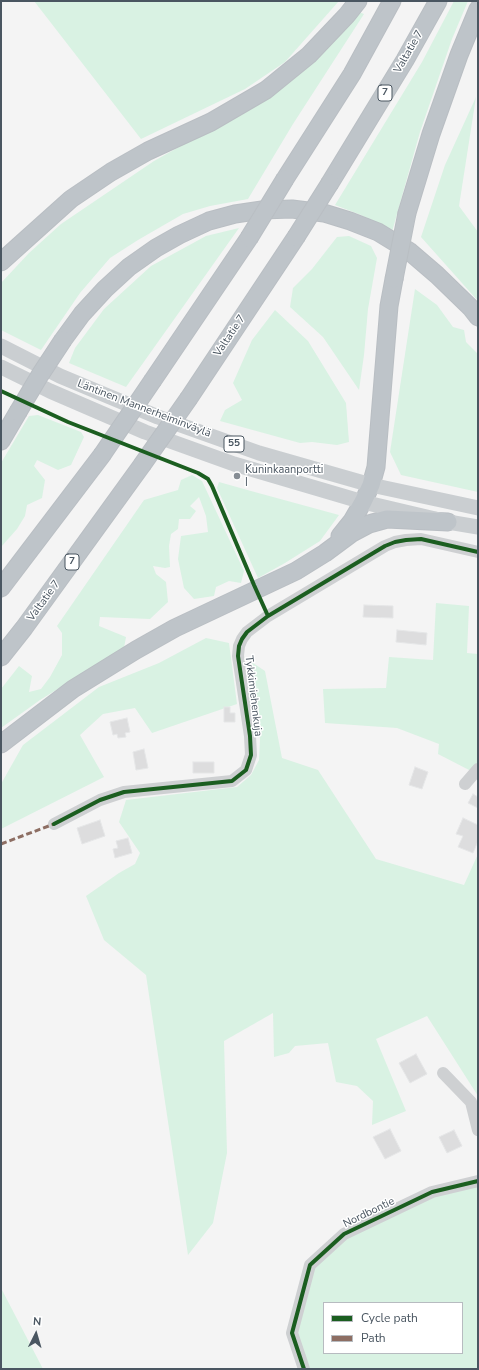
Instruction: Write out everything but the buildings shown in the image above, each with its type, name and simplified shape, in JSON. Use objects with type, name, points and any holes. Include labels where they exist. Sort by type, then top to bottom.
[{"type":"highway","points":[[1,262],[71,199],[111,172],[148,151],[211,122],[266,90],[309,55],[358,1]]},
{"type":"highway","points":[[1,588],[102,455],[249,238],[352,74],[392,1]]},
{"type":"highway","name":"Valtatie 7","points":[[1,657],[24,628],[189,398],[330,183],[405,60],[438,1]]},
{"type":"highway","points":[[325,553],[352,521],[371,485],[376,467],[388,314],[407,213],[431,134],[459,55],[478,9]]},
{"type":"highway","points":[[1,441],[40,375],[63,340],[82,314],[105,289],[129,267],[156,248],[209,221],[235,214],[262,210],[292,209],[324,213],[378,232],[409,251],[437,275],[471,308],[478,317]]},
{"type":"highway","points":[[1,744],[73,689],[136,650],[175,628],[296,571],[325,553],[352,533],[368,524],[387,519],[448,522]]},
{"type":"main road","name":"Läntinen Mannerheiminväylä","points":[[1,346],[60,376],[158,417],[259,452],[371,485],[478,508]]},
{"type":"main road","name":"Läntinen Mannerheiminväylä","points":[[1,367],[50,391],[145,432],[234,464],[363,502],[448,522],[478,526]]},
{"type":"street","name":"Tykkimiehenkuja","points":[[54,824],[100,800],[124,792],[232,781],[246,770],[251,755],[250,736],[238,656],[239,646],[242,639],[248,632],[281,608],[385,546],[395,542],[420,540],[478,552]]},
{"type":"street","points":[[465,784],[478,769]]},
{"type":"street","points":[[443,1073],[471,1102],[478,1130]]},
{"type":"street","name":"Nordbontie","points":[[304,1369],[292,1333],[310,1265],[344,1234],[432,1192],[478,1181]]},
{"type":"green space","points":[[34,1],[339,1],[285,62],[245,89],[141,139]]},
{"type":"green space","points":[[454,1],[468,1],[452,39],[420,132],[392,232],[361,215],[335,205],[422,62]]},
{"type":"green space","points":[[359,12],[364,14],[293,124],[248,199],[210,206],[183,214],[110,258],[80,293],[41,350],[1,330],[1,283],[29,253],[61,224],[154,161],[257,103]]},
{"type":"green space","points":[[476,97],[459,206],[478,232],[478,301],[421,237],[445,165]]},
{"type":"green space","points":[[239,228],[126,387],[69,363],[75,348],[104,309],[151,266],[206,236]]},
{"type":"green space","points":[[349,236],[371,246],[377,258],[368,309],[359,390],[323,337],[290,307],[293,288],[312,269],[337,237]]},
{"type":"green space","points":[[415,289],[437,305],[453,327],[464,330],[466,342],[478,354],[478,492],[401,475],[390,452]]},
{"type":"green space","points":[[275,310],[308,341],[346,403],[349,442],[337,445],[312,442],[300,443],[220,421],[225,410],[242,400],[233,383],[252,340]]},
{"type":"green space","points":[[38,415],[81,432],[84,437],[71,465],[58,470],[37,460],[34,466],[45,480],[42,498],[27,505],[25,516],[17,529],[1,547],[1,463],[29,416]]},
{"type":"green space","points":[[192,475],[202,481],[244,571],[241,583],[229,581],[216,587],[214,596],[194,599],[184,588],[178,559],[181,536],[208,532],[206,516],[199,497],[190,506],[196,511],[190,519],[179,519],[178,529],[171,534],[169,546],[170,567],[165,568],[153,566],[156,574],[166,582],[168,602],[150,619],[100,617],[99,626],[126,637],[124,648],[40,700],[1,728],[1,689],[19,666],[32,676],[29,692],[41,689],[50,677],[62,655],[62,633],[57,626],[144,500],[178,490],[181,480]]},
{"type":"green space","points":[[219,482],[339,515],[320,541],[258,578],[217,488]]},
{"type":"green space","points":[[436,603],[469,606],[467,653],[478,654],[478,763],[471,771],[438,754],[439,744],[397,728],[325,723],[323,689],[386,688],[389,657],[433,660]]},
{"type":"green space","points":[[206,638],[229,643],[237,704],[152,733],[135,708],[103,714],[80,735],[104,777],[1,829],[1,784],[23,745],[99,687],[159,663]]},
{"type":"green space","points":[[250,661],[265,671],[282,758],[318,770],[376,859],[464,885],[478,854],[478,1096],[427,1016],[376,1039],[406,1111],[372,1125],[373,1101],[357,1086],[336,1082],[328,1043],[295,1046],[289,1053],[274,1057],[273,1013],[224,1041],[227,1153],[213,1223],[188,1255],[146,975],[104,940],[86,896],[119,873],[135,864],[140,853],[119,822],[126,800],[237,787],[251,775],[259,760],[260,739]]},
{"type":"green space","points":[[478,1185],[478,1369],[310,1369],[297,1332],[315,1267],[347,1237],[433,1196]]},
{"type":"green space","points":[[1,1288],[43,1369],[1,1369]]},
{"type":"marked path","points":[[1,844],[54,824]]},
{"type":"cycle path","points":[[1,391],[68,422],[198,473],[208,479],[268,616]]},
{"type":"cycle path","points":[[54,824],[100,800],[124,792],[232,781],[246,770],[251,755],[250,736],[238,656],[239,646],[247,632],[268,616],[385,546],[395,542],[421,539],[478,552]]},
{"type":"cycle path","points":[[304,1369],[292,1333],[310,1265],[344,1234],[432,1192],[478,1181]]},
{"type":"place","name":"Kuninkaanportti I","points":[[237,476]]}]
